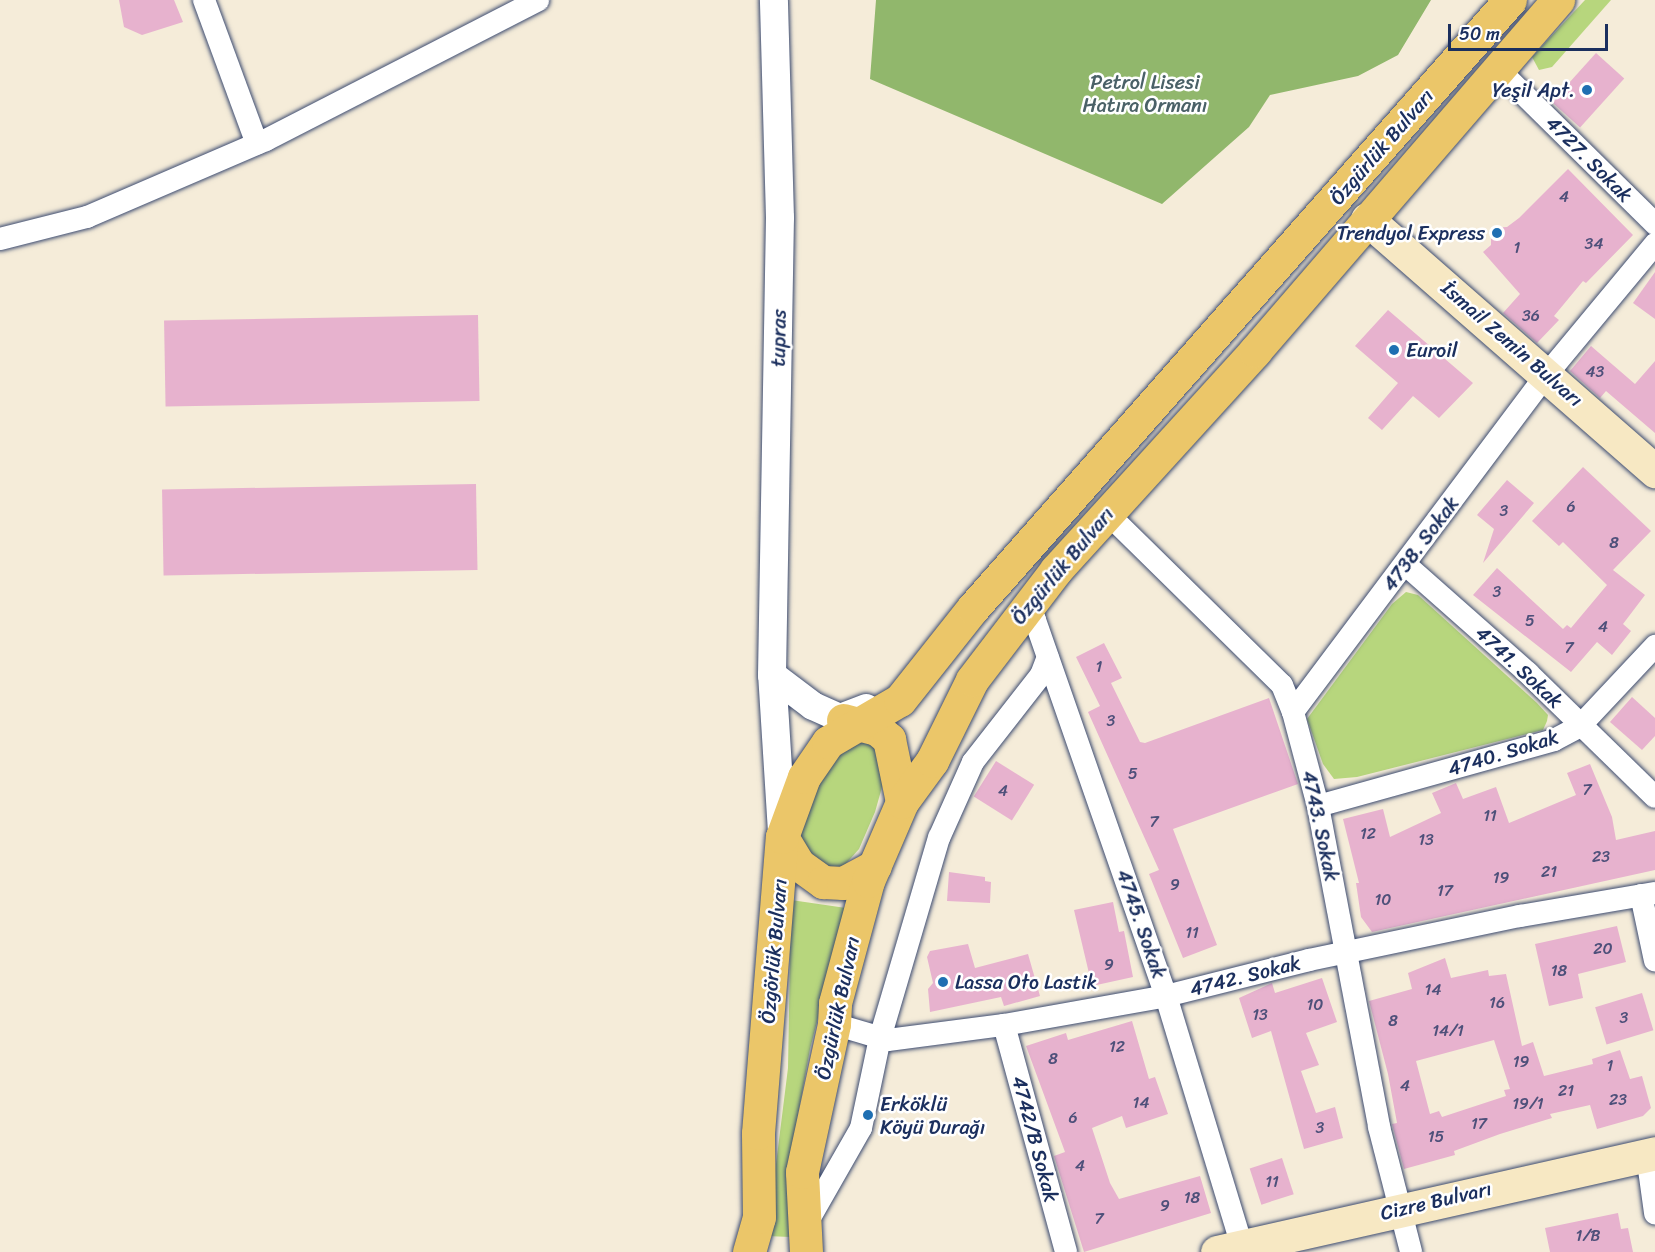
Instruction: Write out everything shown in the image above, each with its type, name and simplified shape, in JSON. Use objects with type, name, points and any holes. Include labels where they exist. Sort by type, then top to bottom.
[{"type":"main road","name":"Özgürlük Bulvarı","points":[[900,700],[974,608],[1510,0]]},
{"type":"main road","name":"Özgürlük Bulvarı","points":[[805,1241],[802,1172],[834,1024],[835,1003],[875,866],[902,802],[932,761],[972,680],[1025,606],[1255,351],[1558,0]]},
{"type":"main road","name":"İsmail Zemin Bulvarı","points":[[1368,219],[1655,471]]},
{"type":"main road","name":"Özgörlük Bulvarı","points":[[749,1252],[759,1217],[758,1133],[782,837],[804,777],[828,742],[846,722],[900,700]]},
{"type":"main road","points":[[846,722],[877,729],[889,739],[902,802]]},
{"type":"main road","points":[[782,837],[798,864],[823,882],[843,883],[875,866]]},
{"type":"main road","name":"Cizre Bulvarı","points":[[1230,1249],[1651,1154]]},
{"type":"street","points":[[204,0],[257,144]]},
{"type":"street","points":[[0,240],[87,217],[257,144],[538,0]]},
{"type":"street","name":"tupras","points":[[774,0],[780,218],[772,675],[782,837]]},
{"type":"street","name":"4727. Sokak","points":[[1498,69],[1655,224]]},
{"type":"street","name":"4738. Sokak","points":[[1293,712],[1406,565],[1547,374],[1655,244]]},
{"type":"street","name":"4743. Sokak","points":[[1107,513],[1282,685],[1293,712],[1318,806],[1378,1126],[1411,1252]]},
{"type":"street","name":"4741. Sokak","points":[[1406,565],[1528,673],[1655,797]]},
{"type":"street","name":"4745. Sokak","points":[[1025,606],[1035,620],[1166,996],[1230,1249]]},
{"type":"street","name":"4740. Sokak","points":[[1318,806],[1554,740],[1580,726],[1655,646]]},
{"type":"street","points":[[805,1241],[861,1128],[880,1038],[944,827],[973,762],[1041,675],[1048,657]]},
{"type":"street","points":[[772,675],[813,706],[846,722]]},
{"type":"street","points":[[1648,894],[1655,961]]},
{"type":"street","name":"4742. Sokak","points":[[834,1024],[880,1038],[1004,1026],[1166,996],[1344,953],[1648,894]]},
{"type":"street","name":"4742/B Sokak","points":[[1004,1026],[1066,1252]]},
{"type":"street","points":[[1651,1154],[1655,1213]]},
{"type":"green space","name":"Petrol Lisesi Hatıra Ormanı","points":[[876,0],[1431,0],[1398,55],[1358,76],[1270,95],[1249,127],[1162,204],[870,79]]},
{"type":"green space","points":[[1585,0],[1611,0],[1552,67],[1539,70],[1532,57]]},
{"type":"green space","points":[[1406,592],[1418,595],[1537,703],[1548,715],[1547,721],[1543,730],[1357,777],[1334,779],[1323,764],[1307,719],[1392,604]]},
{"type":"green space","points":[[861,742],[876,744],[886,773],[875,812],[859,849],[843,867],[823,869],[811,864],[799,834],[824,769],[848,746]]},
{"type":"green space","points":[[791,900],[846,908],[810,1049],[795,1132],[790,1237],[767,1236],[788,1068]]},
{"type":"building","points":[[119,0],[174,0],[183,22],[142,35],[124,27]]},
{"type":"building","name":"Yeşil Apt.","points":[[1596,53],[1624,78],[1580,127],[1552,102]]},
{"type":"building","points":[[1568,169],[1633,235],[1586,283],[1583,281],[1554,316],[1559,320],[1537,343],[1503,313],[1520,294],[1483,252],[1491,245],[1491,228],[1507,227],[1519,218]]},
{"type":"building","points":[[1655,272],[1655,319],[1633,303]]},
{"type":"building","points":[[1388,310],[1473,383],[1439,418],[1413,396],[1382,430],[1368,418],[1398,383],[1355,346]]},
{"type":"building","points":[[478,315],[480,401],[166,406],[164,320]]},
{"type":"building","points":[[1591,346],[1635,384],[1655,361],[1655,433],[1606,391],[1600,398],[1570,371]]},
{"type":"building","points":[[1583,467],[1651,531],[1613,570],[1645,595],[1623,624],[1631,631],[1612,655],[1597,642],[1571,672],[1473,595],[1497,568],[1563,629],[1567,625],[1571,628],[1607,585],[1563,542],[1559,546],[1532,521]]},
{"type":"building","points":[[1507,480],[1534,503],[1483,563],[1494,529],[1477,515]]},
{"type":"building","points":[[476,484],[478,570],[164,575],[162,489]]},
{"type":"building","points":[[1104,643],[1122,678],[1111,683],[1140,742],[1145,743],[1269,698],[1298,784],[1173,829],[1217,945],[1183,958],[1149,874],[1159,870],[1088,712],[1100,706],[1076,657]]},
{"type":"building","points":[[1632,697],[1655,718],[1655,736],[1642,750],[1610,722]]},
{"type":"building","points":[[996,761],[1034,785],[1012,820],[974,797]]},
{"type":"building","points":[[1590,764],[1612,817],[1616,840],[1655,831],[1655,870],[1372,932],[1361,917],[1356,883],[1359,883],[1343,819],[1383,809],[1390,837],[1441,813],[1432,793],[1456,783],[1463,799],[1496,787],[1509,823],[1576,795],[1567,773]]},
{"type":"building","points":[[949,872],[985,877],[985,881],[991,882],[990,903],[947,901]]},
{"type":"building","points":[[1113,902],[1119,932],[1124,931],[1133,977],[1092,986],[1074,910]]},
{"type":"building","points":[[1617,926],[1626,962],[1578,974],[1583,998],[1549,1006],[1535,944]]},
{"type":"building","points":[[968,944],[975,968],[1028,954],[1040,996],[1004,1006],[1001,997],[930,1012],[928,989],[933,983],[927,957],[930,951]]},
{"type":"building","points":[[1445,958],[1451,978],[1488,970],[1489,976],[1506,974],[1522,1046],[1533,1042],[1544,1076],[1593,1064],[1592,1059],[1620,1050],[1630,1079],[1642,1076],[1651,1108],[1643,1116],[1597,1129],[1590,1105],[1550,1114],[1552,1118],[1454,1151],[1455,1155],[1404,1169],[1392,1124],[1397,1123],[1388,1074],[1369,1001],[1412,989],[1408,973]],"holes":[[[1494,1040],[1510,1089],[1504,1090],[1506,1096],[1442,1117],[1439,1111],[1430,1114],[1416,1061]]]},
{"type":"building","points":[[1322,978],[1337,1022],[1306,1033],[1319,1065],[1301,1071],[1316,1113],[1335,1107],[1343,1138],[1304,1149],[1271,1031],[1252,1038],[1239,998],[1272,983],[1275,993]]},
{"type":"building","points":[[1642,993],[1653,1030],[1607,1045],[1595,1007]]},
{"type":"building","points":[[1132,1021],[1149,1079],[1155,1077],[1168,1114],[1126,1128],[1122,1116],[1092,1128],[1110,1183],[1119,1199],[1200,1176],[1211,1213],[1084,1252],[1054,1156],[1065,1152],[1026,1046],[1066,1033],[1068,1040]]},
{"type":"building","points":[[1282,1158],[1294,1194],[1261,1205],[1250,1169]]},
{"type":"building","points":[[1618,1213],[1621,1229],[1628,1228],[1633,1252],[1550,1252],[1545,1228]]},
{"type":"place","name":"Yeşil Apt.","points":[[1587,90]]},
{"type":"place","name":"Trendyol Express","points":[[1497,233]]},
{"type":"place","name":"Euroil","points":[[1394,350]]},
{"type":"place","name":"Lassa Oto Lastik","points":[[943,982]]},
{"type":"place","name":"Erköklü Köyü Durağı","points":[[868,1115]]}]
